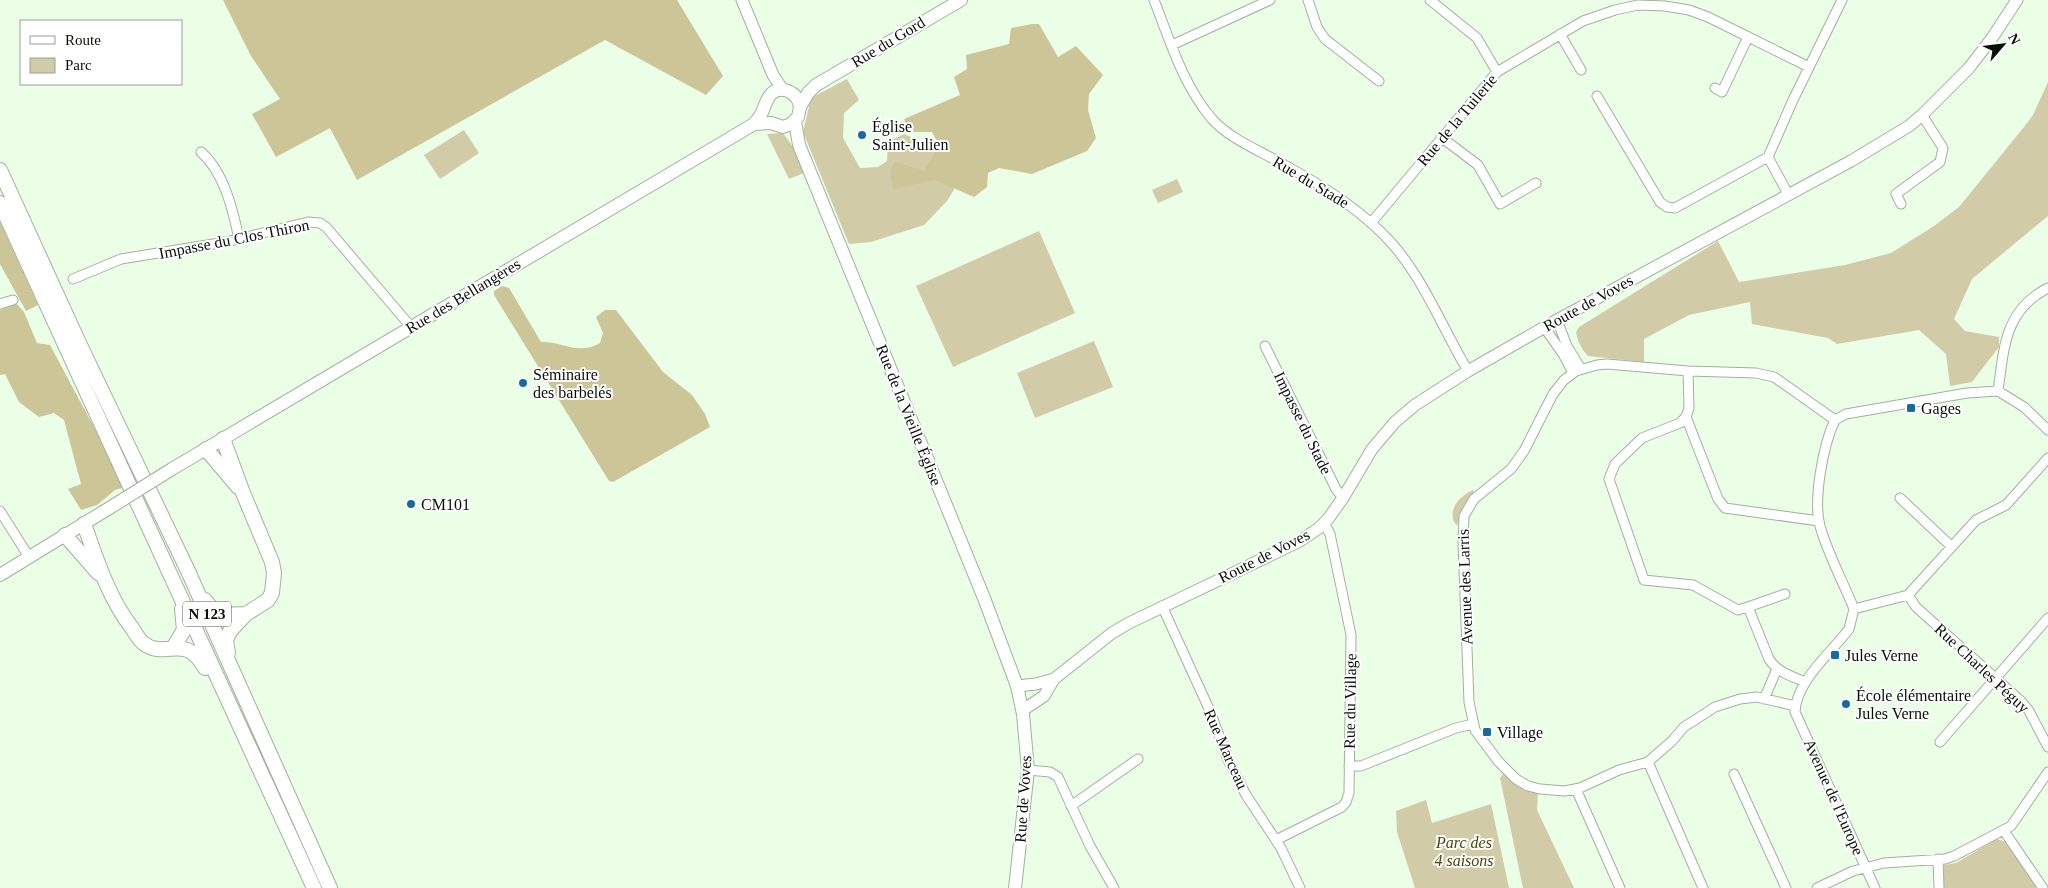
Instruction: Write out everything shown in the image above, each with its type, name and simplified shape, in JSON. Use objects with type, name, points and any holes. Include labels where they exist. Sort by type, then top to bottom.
[{"type":"main road","name":"Rue du Gord","points":[[816,85],[961,0]]},
{"type":"main road","points":[[799,145],[777,125],[767,119],[764,104],[769,95],[816,85]]},
{"type":"main road","points":[[799,145],[795,121],[808,93],[816,85]]},
{"type":"main road","points":[[788,91],[799,101],[800,107]]},
{"type":"main road","points":[[754,124],[764,109]]},
{"type":"main road","points":[[754,124],[777,125],[795,121]]},
{"type":"main road","name":"Rue des Bellangères","points":[[0,575],[172,469],[754,124]]},
{"type":"main road","name":"Rue de la Vieille Église","points":[[799,145],[984,598],[1017,686]]},
{"type":"main road","name":"N 123","points":[[0,170],[34,264]]},
{"type":"main road","name":"N 123","points":[[0,203],[34,264],[73,346],[188,571],[330,888]]},
{"type":"main road","name":"N 123","points":[[73,346],[181,598],[314,888]]},
{"type":"main road","points":[[223,439],[272,562],[274,573],[272,593],[268,600],[246,614],[230,631],[226,640],[229,664]]},
{"type":"main road","points":[[206,449],[243,493]]},
{"type":"main road","points":[[84,524],[103,579],[126,620],[142,643],[154,649],[188,649],[197,655],[240,730]]},
{"type":"main road","points":[[65,535],[103,579]]},
{"type":"main road","points":[[188,571],[209,605],[216,612],[224,615],[246,614]]},
{"type":"main road","points":[[173,648],[184,630],[181,598]]},
{"type":"main road","name":"Rue de Voves","points":[[1015,888],[1028,770],[1023,710],[1017,686]]},
{"type":"street","points":[[742,0],[773,75],[788,91]]},
{"type":"street","name":"Rue du Stade","points":[[1154,0],[1183,74],[1196,99],[1214,121],[1234,137],[1325,188],[1383,234],[1415,272],[1468,371]]},
{"type":"street","points":[[1172,45],[1252,4],[1270,0]]},
{"type":"street","points":[[1308,0],[1317,27],[1325,39],[1378,81]]},
{"type":"street","points":[[1430,0],[1477,38],[1497,72]]},
{"type":"street","points":[[1596,96],[1660,202],[1667,207],[1675,208],[1768,157],[1793,100],[1842,0]]},
{"type":"street","name":"Route de Voves","points":[[1162,606],[1300,541],[1324,523],[1343,498],[1372,449],[1395,422],[1415,405],[1468,371],[1544,327],[1884,142],[1922,116],[1969,68],[1992,38],[2016,0]]},
{"type":"street","name":"Rue de la Tuilerie","points":[[1371,223],[1497,72],[1583,21],[1615,10],[1638,5],[1665,6],[1689,10],[1708,17],[1809,67]]},
{"type":"street","points":[[1560,34],[1581,70]]},
{"type":"street","points":[[1715,88],[1722,92],[1748,37]]},
{"type":"street","points":[[769,95],[773,75]]},
{"type":"street","points":[[1901,204],[1896,194],[1940,162],[1943,153],[1943,148],[1922,116]]},
{"type":"street","points":[[1441,137],[1478,165],[1500,204],[1536,184]]},
{"type":"street","points":[[201,152],[210,160],[219,177],[233,214],[239,239]]},
{"type":"street","points":[[1768,157],[1788,194]]},
{"type":"street","name":"Impasse du Clos Thiron","points":[[73,279],[121,259],[239,239],[308,222],[320,223],[326,226],[412,328]]},
{"type":"street","points":[[1998,391],[2010,324],[2025,305],[2048,288]]},
{"type":"street","points":[[0,304],[13,300]]},
{"type":"street","points":[[1557,320],[1577,371]]},
{"type":"street","points":[[1544,327],[1577,371]]},
{"type":"street","name":"Impasse du Stade","points":[[1264,346],[1336,489],[1343,498]]},
{"type":"street","points":[[1577,371],[1607,364],[1688,371],[1756,373],[1774,377],[1835,420]]},
{"type":"street","name":"Avenue des Larris","points":[[1473,724],[1469,702],[1463,543],[1464,516],[1474,499],[1511,469],[1524,451],[1554,394],[1577,371]]},
{"type":"street","points":[[1688,371],[1689,408],[1686,417],[1680,423],[1642,438],[1615,464],[1609,479],[1644,580],[1693,585],[1738,610],[1785,594]]},
{"type":"street","points":[[1349,766],[1361,766],[1456,728],[1473,724],[1475,730],[1498,761],[1516,779],[1528,786],[1540,789],[1565,791],[1576,789],[1619,770],[1648,762],[1672,741],[1684,727],[1715,707],[1740,699],[1757,697],[1795,706],[1796,698],[1805,682],[1849,629],[1854,609],[1819,522],[1816,506],[1827,436],[1835,420],[1846,414],[1957,394],[1998,391],[2024,407],[2048,430]]},
{"type":"street","points":[[1686,417],[1718,499],[1725,508],[1819,522]]},
{"type":"street","points":[[1854,609],[1908,596],[1976,520],[2006,504],[2048,458]]},
{"type":"street","points":[[1900,498],[1952,547]]},
{"type":"street","points":[[0,511],[29,557]]},
{"type":"street","name":"Rue du Village","points":[[1276,840],[1334,811],[1346,802],[1349,793],[1351,635],[1330,534],[1324,523]]},
{"type":"street","name":"Rue Charles Péguy","points":[[1908,596],[1916,607],[2030,711],[2048,747]]},
{"type":"street","points":[[1023,710],[1044,696],[1054,679],[1112,633],[1162,606]]},
{"type":"street","name":"Rue Marceau","points":[[1162,606],[1210,711],[1228,760],[1246,795],[1276,840],[1300,888]]},
{"type":"street","points":[[1748,607],[1769,659],[1777,669],[1805,682]]},
{"type":"street","points":[[1940,742],[2048,618]]},
{"type":"street","points":[[1764,699],[1777,669]]},
{"type":"street","points":[[1017,686],[1036,684],[1054,679]]},
{"type":"street","name":"Avenue de l'Europe","points":[[1795,706],[1795,712],[1801,726],[1817,757],[1875,888]]},
{"type":"street","points":[[1071,806],[1138,758]]},
{"type":"street","points":[[1648,762],[1703,888]]},
{"type":"street","points":[[1028,770],[1050,772],[1058,777],[1090,846],[1114,888]]},
{"type":"street","points":[[1817,888],[1852,871],[1884,863],[1954,856],[2004,831],[2011,826],[2048,772]]},
{"type":"street","points":[[1734,774],[1786,888]]},
{"type":"street","points":[[1576,789],[1620,888]]},
{"type":"street","points":[[2004,831],[2043,888]]},
{"type":"street","points":[[1938,859],[1939,888]]},
{"type":"green space","points":[[847,79],[859,100],[844,113],[843,138],[860,168],[878,167],[887,161],[888,142],[904,134],[970,163],[947,201],[924,225],[871,242],[849,244],[803,132],[811,98]]},
{"type":"green space","points":[[2048,82],[2048,216],[1972,279],[1954,319],[1965,331],[1999,337],[1999,347],[1972,382],[1950,386],[1946,354],[1919,330],[1837,344],[1828,338],[1752,324],[1750,302],[1689,315],[1644,339],[1644,362],[1588,356],[1582,348],[1576,332],[1579,327],[1718,241],[1739,282],[1845,265],[1891,253],[1934,226],[1959,207],[2033,115]]},
{"type":"green space","points":[[464,130],[479,153],[440,179],[424,155]]},
{"type":"green space","points":[[783,133],[793,147],[804,173],[789,179],[767,134]]},
{"type":"green space","points":[[1177,179],[1183,192],[1158,203],[1152,190]]},
{"type":"green space","points":[[1039,231],[1075,313],[953,367],[916,286]]},
{"type":"green space","points":[[1094,341],[1113,387],[1035,418],[1017,373]]},
{"type":"green space","points":[[1473,490],[1474,493],[1462,508],[1457,526],[1452,515],[1455,505],[1463,496]]},
{"type":"green space","points":[[1503,774],[1518,786],[1538,793],[1537,810],[1574,888],[1523,888],[1500,778]]},
{"type":"green space","name":"Parc des 4 saisons","points":[[1426,800],[1432,823],[1491,804],[1509,888],[1415,888],[1397,832],[1396,811]]},
{"type":"green space","points":[[1997,839],[2006,842],[2037,888],[1943,888],[1944,865],[1956,863]]},
{"type":"shaded area","points":[[223,0],[677,0],[723,76],[706,95],[605,40],[357,180],[330,128],[276,157],[252,114],[280,99],[251,56]]},
{"type":"shaded area","points":[[1039,24],[1058,57],[1076,46],[1103,75],[1089,94],[1088,110],[1096,138],[1087,151],[1032,174],[999,168],[988,173],[987,187],[974,197],[935,180],[893,189],[890,170],[895,162],[924,171],[939,145],[932,132],[909,132],[904,119],[960,95],[954,77],[967,69],[966,55],[1009,44],[1011,28]]},
{"type":"shaded area","points":[[0,222],[38,305],[26,311],[0,264]]},
{"type":"shaded area","points":[[502,286],[509,288],[541,342],[577,348],[592,347],[600,343],[603,333],[596,317],[605,310],[616,310],[663,372],[692,395],[705,414],[710,427],[613,482],[609,481],[494,295],[494,291]]},
{"type":"shaded area","points":[[17,304],[24,312],[37,343],[50,345],[126,487],[115,490],[97,505],[81,510],[68,489],[81,484],[64,420],[54,413],[39,417],[19,402],[5,374],[0,375],[0,310]]},
{"type":"place","name":"Église Saint-Julien","points":[[862,135]]},
{"type":"place","name":"Séminaire des barbelés","points":[[523,383]]},
{"type":"place","name":"Gages","points":[[1911,408]]},
{"type":"place","name":"CM101","points":[[411,504]]},
{"type":"place","name":"Jules Verne","points":[[1835,655]]},
{"type":"place","name":"École élémentaire Jules Verne","points":[[1846,704]]},
{"type":"place","name":"Village","points":[[1487,732]]}]
